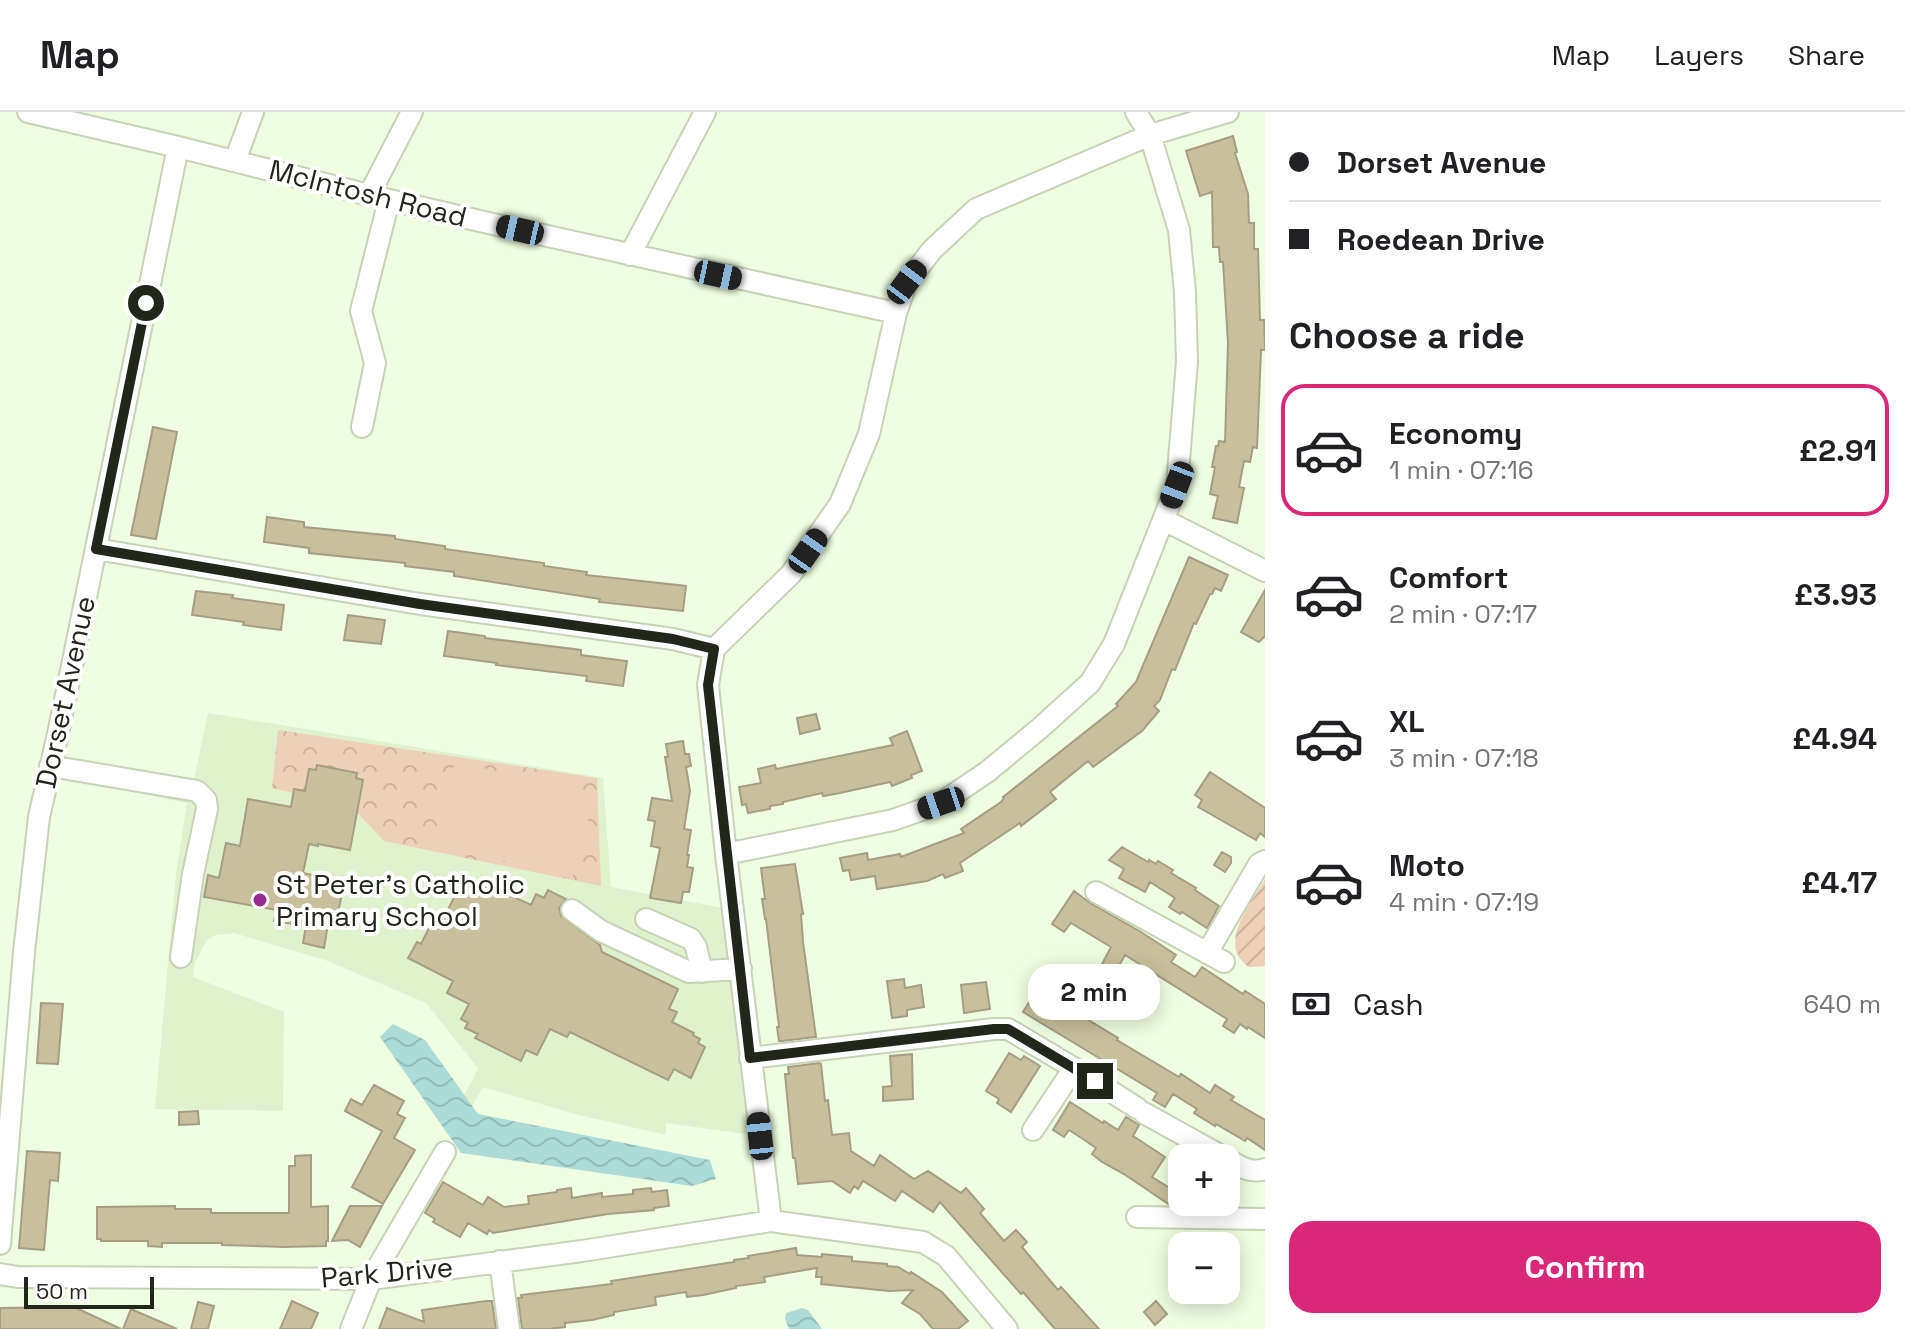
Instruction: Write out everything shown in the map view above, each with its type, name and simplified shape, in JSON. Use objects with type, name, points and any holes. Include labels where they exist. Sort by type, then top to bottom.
[{"type":"street","name":"McIntosh Road","points":[[28,112],[79,118],[178,147],[379,197],[896,313]]},
{"type":"street","points":[[235,161],[253,112]]},
{"type":"street","points":[[362,427],[375,363],[361,311],[379,197],[412,112]]},
{"type":"street","points":[[630,255],[705,112]]},
{"type":"street","points":[[726,854],[893,820],[941,803],[987,772],[1090,683],[1114,644],[1177,485],[1187,361],[1179,230],[1150,135],[1136,112]]},
{"type":"street","points":[[771,1221],[708,685],[714,649],[791,574],[840,504],[869,434],[896,313],[907,282],[932,250],[976,209],[1150,135],[1228,112]]},
{"type":"street","name":"Dorset Avenue","points":[[0,1244],[24,952],[39,817],[178,147]]},
{"type":"street","points":[[1164,520],[1265,571]]},
{"type":"street","points":[[96,549],[420,604],[673,639],[714,649]]},
{"type":"street","points":[[50,766],[197,791],[206,800],[207,809],[193,874],[181,957]]},
{"type":"street","points":[[1096,892],[1215,957],[1259,864],[1265,861]]},
{"type":"street","points":[[572,910],[601,931],[689,972],[741,969]]},
{"type":"street","points":[[646,919],[691,939],[702,972]]},
{"type":"street","points":[[750,1058],[1008,1029],[1200,1144]]},
{"type":"street","points":[[1033,1130],[1074,1068]]},
{"type":"street","points":[[351,1329],[371,1279],[445,1152]]},
{"type":"street","points":[[1240,1166],[1247,1170],[1265,1169]]},
{"type":"street","points":[[1137,1217],[1265,1219]]},
{"type":"street","name":"Park Drive","points":[[0,1274],[18,1277],[371,1279],[771,1221],[923,1242],[946,1256],[1007,1329]]},
{"type":"street","points":[[500,1261],[509,1329]]},
{"type":"shaded area","points":[[208,713],[603,778],[611,887],[733,910],[760,1136],[666,1123],[666,1135],[575,1114],[483,1087],[454,1137],[444,1131],[478,1068],[426,1003],[328,961],[234,933],[216,935],[207,940],[195,962],[193,977],[284,1012],[283,1111],[155,1109],[176,874],[187,803],[68,779],[72,759],[193,784]]},
{"type":"green space","points":[[278,730],[597,778],[601,886],[384,841],[352,807],[272,788]]},
{"type":"green space","points":[[455,762],[596,793],[572,879],[432,842]]},
{"type":"green space","points":[[1265,879],[1265,966],[1249,967],[1240,958],[1236,936],[1245,912]]},
{"type":"water","points":[[393,1024],[425,1040],[478,1114],[710,1160],[716,1179],[692,1186],[461,1153],[380,1037]]},
{"type":"water","points":[[802,1308],[808,1310],[822,1329],[789,1329],[786,1313]]},
{"type":"building","points":[[1233,136],[1248,194],[1249,223],[1254,223],[1254,249],[1258,249],[1260,320],[1264,320],[1265,345],[1265,350],[1261,350],[1257,448],[1253,447],[1250,462],[1244,461],[1239,487],[1244,488],[1237,523],[1213,518],[1218,496],[1210,494],[1215,467],[1212,467],[1216,446],[1219,441],[1225,442],[1228,343],[1223,262],[1220,262],[1219,247],[1213,247],[1212,192],[1200,196],[1186,151]]},
{"type":"building","points":[[153,427],[177,432],[156,539],[131,535]]},
{"type":"building","points":[[267,517],[304,522],[304,527],[395,536],[395,539],[445,546],[445,549],[544,563],[544,566],[587,572],[586,575],[686,586],[683,611],[599,602],[600,599],[454,576],[454,572],[405,566],[405,563],[309,553],[309,548],[264,542]]},
{"type":"building","points":[[1189,557],[1228,575],[1221,591],[1215,588],[1210,594],[1194,623],[1175,670],[1172,669],[1160,700],[1154,706],[1159,711],[1142,731],[1093,767],[1088,761],[1050,792],[1056,799],[1021,826],[1020,823],[960,863],[963,871],[945,878],[943,874],[927,881],[877,889],[875,876],[851,880],[849,870],[843,871],[840,858],[867,853],[868,860],[900,854],[901,857],[964,833],[961,829],[1001,802],[1003,797],[1118,706],[1116,704],[1136,682]]},
{"type":"building","points":[[1265,590],[1265,636],[1259,642],[1241,632]]},
{"type":"building","points":[[196,591],[284,605],[281,630],[192,615]]},
{"type":"building","points":[[348,615],[385,620],[381,644],[344,640]]},
{"type":"building","points":[[448,631],[581,650],[581,655],[627,661],[623,686],[586,681],[587,676],[444,656]]},
{"type":"building","points":[[816,714],[820,729],[800,734],[797,718]]},
{"type":"building","points":[[907,731],[922,771],[911,775],[912,778],[892,786],[890,782],[823,796],[822,793],[748,813],[746,804],[742,805],[739,787],[761,783],[758,769],[775,765],[776,769],[893,745],[890,738]]},
{"type":"building","points":[[683,741],[691,766],[686,767],[690,791],[684,829],[691,830],[687,867],[693,868],[689,892],[683,892],[681,903],[650,898],[660,848],[651,846],[655,821],[648,820],[652,798],[672,801],[666,744]]},
{"type":"building","points":[[317,765],[357,773],[356,778],[363,780],[350,850],[309,844],[303,873],[337,880],[334,893],[342,894],[335,926],[328,924],[324,948],[303,943],[306,926],[274,921],[277,910],[204,897],[208,875],[219,878],[226,843],[240,846],[248,799],[291,807],[294,789],[305,791],[309,769],[316,770]]},
{"type":"building","points":[[1210,772],[1265,808],[1265,837],[1260,833],[1256,840],[1198,807],[1202,800],[1195,795]]},
{"type":"building","points":[[1122,847],[1148,862],[1156,864],[1158,861],[1173,870],[1171,873],[1219,906],[1207,928],[1169,907],[1175,898],[1150,882],[1145,892],[1119,878],[1124,869],[1109,860]]},
{"type":"building","points":[[1222,852],[1231,857],[1225,872],[1214,865]]},
{"type":"building","points":[[795,864],[816,1037],[779,1041],[761,868]]},
{"type":"building","points":[[464,877],[531,905],[536,894],[544,898],[548,890],[566,899],[559,908],[561,916],[600,945],[602,952],[678,989],[669,1009],[677,1012],[672,1022],[694,1033],[700,1039],[698,1043],[705,1047],[691,1078],[674,1069],[668,1080],[570,1032],[567,1037],[550,1029],[537,1055],[526,1050],[521,1061],[475,1038],[478,1034],[465,1028],[468,1023],[461,1019],[469,1004],[447,993],[453,981],[408,958],[417,942],[421,944],[432,922],[440,926]]},
{"type":"building","points":[[1074,891],[1176,955],[1171,962],[1195,977],[1202,967],[1243,994],[1245,991],[1265,1004],[1265,1038],[1240,1024],[1234,1033],[1223,1026],[1227,1019],[1125,955],[1116,971],[1102,964],[1111,947],[1071,923],[1064,932],[1052,924]]},
{"type":"building","points":[[904,979],[905,988],[921,985],[924,1007],[907,1010],[907,1016],[892,1018],[887,981]]},
{"type":"building","points":[[986,982],[990,1009],[964,1013],[961,985]]},
{"type":"building","points":[[1037,990],[1179,1077],[1181,1074],[1210,1093],[1215,1085],[1234,1097],[1231,1100],[1265,1120],[1265,1150],[1247,1138],[1245,1141],[1215,1126],[1194,1113],[1197,1109],[1173,1094],[1165,1107],[1153,1100],[1157,1093],[1023,1012]]},
{"type":"building","points":[[41,1003],[63,1004],[58,1064],[37,1063]]},
{"type":"building","points":[[1009,1053],[1021,1060],[1024,1056],[1040,1066],[1011,1112],[986,1091]]},
{"type":"building","points":[[912,1054],[913,1099],[883,1101],[883,1087],[892,1086],[890,1056]]},
{"type":"building","points":[[819,1063],[832,1135],[849,1133],[851,1151],[874,1166],[880,1155],[914,1179],[928,1171],[961,1193],[966,1188],[984,1209],[980,1213],[1004,1241],[1016,1230],[1027,1242],[1022,1247],[1058,1290],[1061,1287],[1099,1329],[1055,1329],[940,1202],[933,1212],[902,1191],[895,1201],[863,1181],[858,1189],[854,1186],[850,1193],[832,1181],[798,1184],[785,1074],[789,1074],[788,1067]]},
{"type":"building","points":[[374,1085],[404,1101],[397,1114],[405,1118],[394,1138],[415,1150],[383,1204],[352,1187],[382,1131],[345,1111],[351,1099],[362,1105]]},
{"type":"building","points":[[1070,1102],[1118,1130],[1126,1117],[1139,1125],[1133,1136],[1165,1157],[1152,1177],[1168,1187],[1168,1204],[1102,1162],[1092,1154],[1096,1148],[1069,1130],[1064,1137],[1053,1130]]},
{"type":"building","points":[[198,1111],[199,1124],[179,1125],[179,1112]]},
{"type":"building","points":[[27,1151],[60,1153],[58,1181],[50,1180],[44,1250],[19,1248]]},
{"type":"building","points":[[311,1155],[311,1207],[328,1206],[326,1246],[162,1243],[162,1247],[148,1246],[148,1241],[97,1239],[97,1207],[175,1206],[175,1209],[211,1209],[211,1213],[289,1213],[289,1166],[295,1166],[295,1156]]},
{"type":"building","points":[[443,1182],[483,1205],[488,1197],[504,1207],[529,1204],[528,1196],[571,1188],[572,1198],[602,1193],[602,1197],[633,1194],[633,1190],[651,1188],[652,1192],[667,1190],[669,1206],[493,1233],[489,1230],[487,1234],[468,1223],[460,1237],[433,1222],[435,1219],[425,1213]]},
{"type":"building","points":[[350,1206],[382,1206],[360,1247],[348,1240],[332,1241]]},
{"type":"building","points":[[796,1248],[797,1255],[852,1257],[852,1261],[887,1264],[911,1272],[942,1292],[968,1321],[958,1329],[933,1329],[920,1314],[902,1303],[913,1290],[889,1291],[821,1284],[822,1277],[816,1277],[817,1268],[764,1277],[765,1282],[703,1295],[687,1297],[686,1292],[655,1297],[656,1305],[565,1323],[565,1327],[522,1329],[518,1298],[521,1295],[612,1284],[611,1281],[734,1262],[748,1256]]},
{"type":"building","points":[[292,1301],[318,1313],[311,1329],[280,1329]]},
{"type":"building","points":[[492,1301],[496,1329],[379,1329],[387,1308],[424,1322],[422,1310]]},
{"type":"building","points":[[1156,1301],[1167,1314],[1155,1325],[1144,1312]]},
{"type":"building","points":[[198,1302],[214,1306],[208,1329],[191,1329]]},
{"type":"building","points":[[74,1307],[121,1329],[0,1329],[0,1308]]},
{"type":"building","points":[[131,1309],[177,1329],[123,1329]]},
{"type":"place","name":"St Peter's Catholic Primary School","points":[[260,900]]},
{"type":"route","points":[[146,303],[96,549],[420,604],[673,639],[714,649],[708,685],[750,1058],[1008,1029],[1095,1081]]}]
